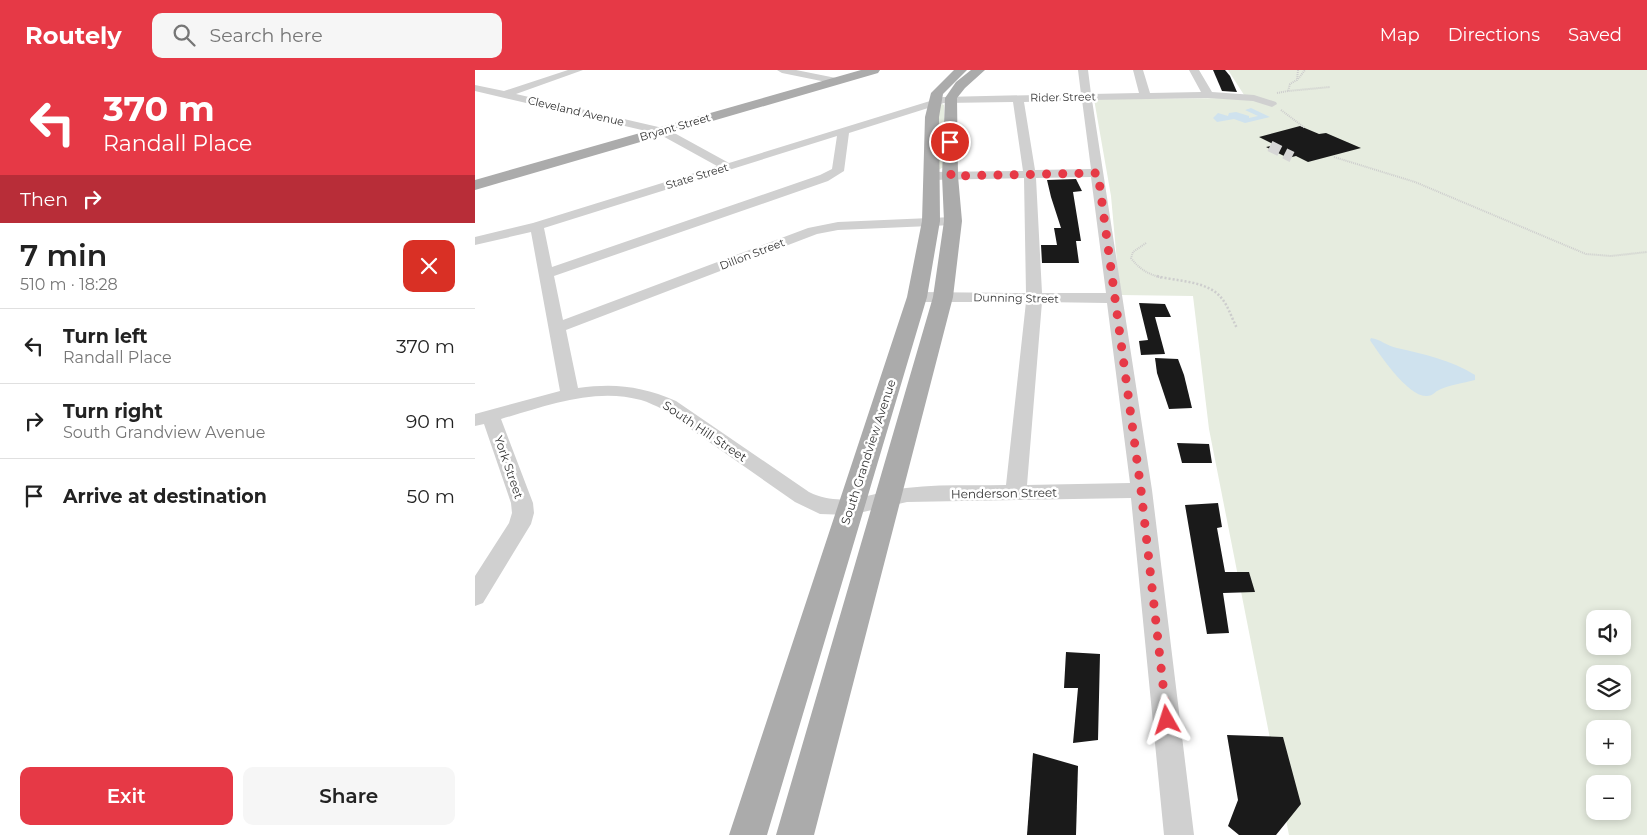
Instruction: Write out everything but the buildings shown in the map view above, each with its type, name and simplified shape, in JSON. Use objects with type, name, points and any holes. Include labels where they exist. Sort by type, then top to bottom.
[{"type":"main road","name":"Bryant Street","points":[[475,185],[874,70]]},
{"type":"main road","name":"South Grandview Avenue","points":[[748,835],[943,297],[940,176],[931,117],[937,93],[961,70]]},
{"type":"main road","points":[[935,102],[979,70]]},
{"type":"main road","name":"South Grandview Avenue","points":[[795,835],[868,503],[917,297],[942,221]]},
{"type":"street","points":[[503,95],[578,70]]},
{"type":"street","points":[[782,70],[836,81]]},
{"type":"street","points":[[1083,70],[1141,490],[1179,835]]},
{"type":"street","points":[[1138,70],[1143,80],[1145,96]]},
{"type":"street","points":[[1194,70],[1209,95]]},
{"type":"street","name":"Cleveland Avenue","points":[[475,88],[663,131],[728,167]]},
{"type":"street","name":"Rider Street","points":[[935,102],[1019,98],[1209,95],[1254,98],[1272,104]]},
{"type":"street","points":[[1016,492],[1034,299],[1030,175],[1019,98]]},
{"type":"street","name":"State Street","points":[[475,241],[537,226],[935,102]]},
{"type":"street","points":[[547,274],[824,178],[838,171],[844,130]]},
{"type":"street","points":[[940,176],[1098,173]]},
{"type":"street","name":"Dillon Street","points":[[559,327],[813,231],[838,226],[942,221]]},
{"type":"street","points":[[537,226],[559,327],[570,394]]},
{"type":"street","name":"Dunning Street","points":[[917,297],[1115,298]]},
{"type":"street","name":"South Hill Street","points":[[483,418],[570,394],[609,391],[650,395],[669,405],[811,502],[829,507],[868,503]]},
{"type":"street","name":"York Street","points":[[475,596],[521,524],[523,513],[522,503],[483,418]]},
{"type":"street","name":"Henderson Street","points":[[868,503],[907,495],[1141,490]]},
{"type":"path","points":[[1297,80],[1298,70]]},
{"type":"path","points":[[1305,70],[1297,80],[1290,84],[1288,91],[1330,87]]},
{"type":"path","points":[[1334,156],[1415,182],[1586,254],[1611,256],[1647,252]]},
{"type":"path","points":[[1146,243],[1133,252],[1131,258],[1139,268],[1165,278],[1215,292],[1221,298],[1237,328]]},
{"type":"shaded area","points":[[1228,70],[1647,70],[1647,835],[1289,835],[1209,429],[1193,296],[1120,295],[1111,196],[1094,99],[1246,98]]},
{"type":"shaded area","points":[[939,105],[944,105],[944,167],[938,170]]},
{"type":"water","points":[[1251,108],[1270,117],[1245,123],[1234,119],[1217,122],[1213,118],[1218,113],[1228,116],[1229,113],[1236,112],[1249,116],[1249,118],[1258,116],[1245,110]]},
{"type":"water","points":[[1371,338],[1393,347],[1447,361],[1475,375],[1475,380],[1446,387],[1430,396],[1420,395],[1403,383],[1395,374],[1374,347],[1370,340]]},
{"type":"tunnel","points":[[1270,146],[1292,157]]},
{"type":"route","points":[[950,142],[951,176],[1098,173],[1141,490],[1167,720]]}]
